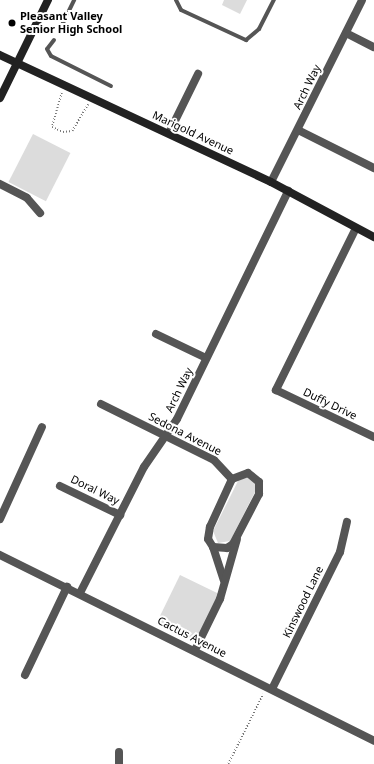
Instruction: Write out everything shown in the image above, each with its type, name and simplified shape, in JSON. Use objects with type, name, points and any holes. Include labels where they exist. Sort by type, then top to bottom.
[{"type":"street","points":[[0,98],[48,0]]},
{"type":"street","name":"Arch Way","points":[[271,182],[362,0]]},
{"type":"street","points":[[346,33],[374,47]]},
{"type":"street","name":"Marigold Avenue","points":[[0,55],[271,182],[374,237]]},
{"type":"street","points":[[169,133],[198,74]]},
{"type":"street","points":[[298,130],[374,168]]},
{"type":"street","points":[[0,184],[27,198],[40,213]]},
{"type":"street","name":"Arch Way","points":[[80,593],[152,453],[166,436],[288,191]]},
{"type":"street","name":"Duffy Drive","points":[[356,228],[276,390],[374,437]]},
{"type":"street","points":[[156,334],[206,358]]},
{"type":"street","name":"Sedona Avenue","points":[[100,404],[220,464],[232,479]]},
{"type":"street","points":[[0,519],[42,427]]},
{"type":"street","points":[[195,650],[225,587],[237,538],[260,488],[256,478],[248,473],[232,479],[208,534],[223,567],[225,587]]},
{"type":"street","name":"Doral Way","points":[[60,486],[120,515]]},
{"type":"street","name":"Kinswood Lane","points":[[269,688],[340,552],[347,522]]},
{"type":"street","points":[[213,547],[227,548],[237,538]]},
{"type":"street","name":"Cactus Avenue","points":[[0,555],[195,650],[374,741]]},
{"type":"street","points":[[25,675],[67,587]]},
{"type":"street","points":[[119,752],[119,764]]},
{"type":"lane","points":[[60,27],[74,0]]},
{"type":"lane","points":[[176,0],[182,10],[246,40],[259,29],[274,0]]},
{"type":"lane","points":[[54,40],[47,49],[51,56],[111,86]]},
{"type":"path","points":[[65,86],[52,117],[52,127],[63,132],[72,131],[92,98]]},
{"type":"path","points":[[228,764],[269,688]]},
{"type":"shaded area","points":[[224,0],[247,0],[240,14],[222,5]]},
{"type":"shaded area","points":[[33,134],[70,153],[46,201],[8,182]]},
{"type":"shaded area","points":[[247,476],[255,481],[256,490],[230,541],[218,543],[213,531],[238,481]]},
{"type":"shaded area","points":[[180,575],[219,594],[195,642],[156,624]]},
{"type":"place","name":"Pleasant Valley Senior High School","points":[[12,23]]}]
